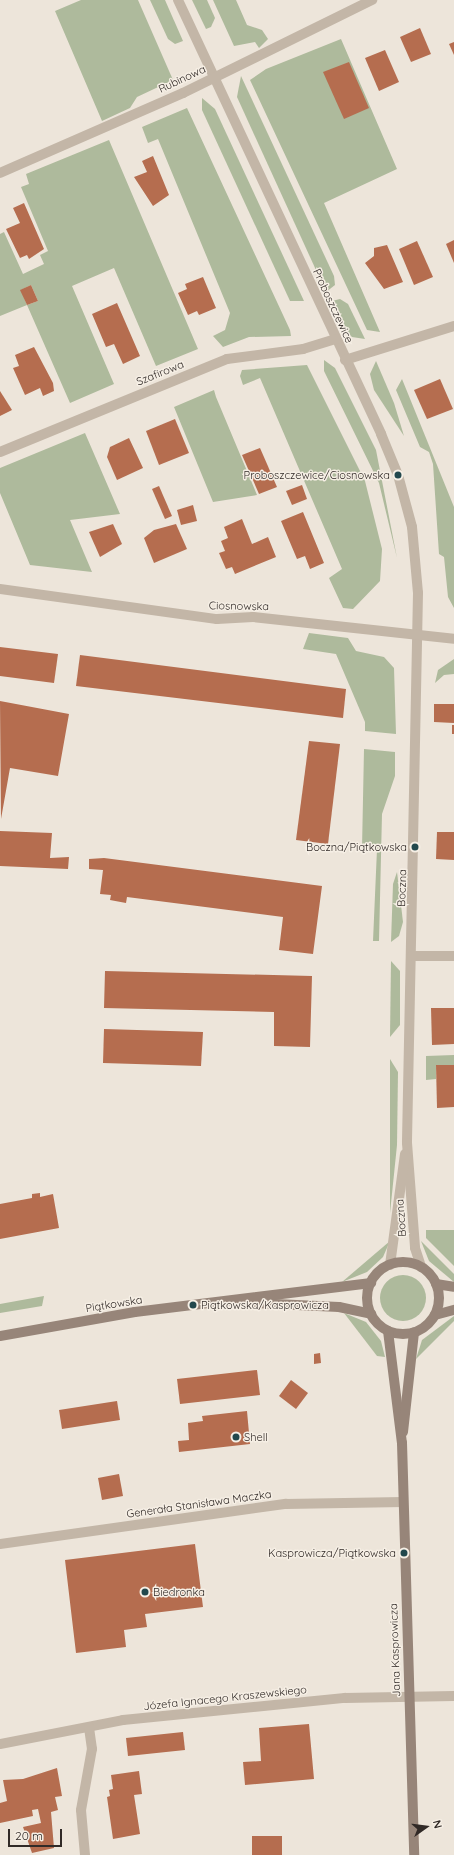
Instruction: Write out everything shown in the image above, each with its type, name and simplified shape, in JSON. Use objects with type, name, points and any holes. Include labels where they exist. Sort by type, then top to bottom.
[{"type":"main road","points":[[435,1315],[438,1305],[436,1284],[421,1267],[400,1262],[390,1265],[371,1283],[368,1293],[371,1314],[388,1331],[414,1332],[435,1315],[454,1310]]},
{"type":"main road","name":"Piątkowska","points":[[0,1336],[135,1312],[233,1302],[371,1283]]},
{"type":"main road","points":[[436,1284],[454,1287]]},
{"type":"main road","name":"Piątkowska","points":[[233,1302],[339,1307],[371,1314]]},
{"type":"main road","name":"Jana Kasprowicza","points":[[388,1331],[402,1443],[414,1855]]},
{"type":"main road","name":"Jana Kasprowicza","points":[[402,1443],[414,1332]]},
{"type":"street","name":"Proboszczewice","points":[[178,0],[335,339],[381,434],[403,492],[417,569],[417,635]]},
{"type":"street","name":"Rubinowa","points":[[0,173],[213,78],[372,0]]},
{"type":"street","points":[[345,360],[454,326]]},
{"type":"street","name":"Szafirowa","points":[[0,452],[226,359],[303,349],[335,339]]},
{"type":"street","name":"Ciosnowska","points":[[0,589],[217,619],[253,617],[454,639]]},
{"type":"street","name":"Boczna","points":[[417,635],[412,956],[407,1142],[415,1248],[421,1267]]},
{"type":"street","points":[[412,956],[454,956]]},
{"type":"street","name":"Boczna","points":[[390,1265],[407,1142]]},
{"type":"street","name":"Generała Stanisława Maczka","points":[[0,1544],[286,1504],[403,1502]]},
{"type":"street","name":"Józefa Ignacego Kraszewskiego","points":[[0,1744],[88,1727],[345,1698],[454,1696]]},
{"type":"street","points":[[85,1855],[81,1810],[92,1749],[88,1727]]},
{"type":"green space","points":[[81,0],[138,0],[173,80],[137,97],[130,108],[102,121],[55,11]]},
{"type":"green space","points":[[150,0],[165,0],[183,41],[175,44],[168,39]]},
{"type":"green space","points":[[192,0],[207,0],[215,18],[211,27],[206,29]]},
{"type":"green space","points":[[213,0],[236,0],[247,25],[262,30],[268,39],[259,48],[255,42],[234,46]]},
{"type":"green space","points":[[341,39],[397,169],[324,203],[380,332],[367,330],[250,80],[266,69]]},
{"type":"green space","points":[[241,76],[334,276],[335,285],[326,292],[237,97]]},
{"type":"green space","points":[[202,98],[215,109],[304,301],[290,301],[202,110]]},
{"type":"green space","points":[[187,108],[290,330],[291,336],[249,337],[223,347],[213,336],[225,330],[230,313],[158,139],[148,143],[142,127]]},
{"type":"green space","points":[[109,140],[198,349],[156,366],[114,268],[72,286],[114,384],[70,403],[27,305],[0,316],[0,234],[4,232],[23,274],[44,264],[40,255],[48,251],[21,187],[29,184],[26,174]],"holes":[[[31,285],[38,301],[27,305],[21,290]]]},
{"type":"green space","points":[[340,299],[348,304],[365,339],[352,337],[344,329],[332,301]]},
{"type":"green space","points":[[324,360],[335,368],[376,450],[397,558],[379,483],[324,371]]},
{"type":"green space","points":[[376,361],[394,403],[404,436],[374,390],[370,374]]},
{"type":"green space","points":[[307,365],[365,481],[382,549],[380,581],[353,609],[343,608],[329,578],[342,569],[260,378],[243,385],[240,376],[242,370]]},
{"type":"green space","points":[[402,379],[454,507],[454,608],[448,597],[444,557],[439,554],[433,464],[429,452],[420,447],[396,390]]},
{"type":"green space","points":[[214,390],[257,495],[213,502],[174,407]]},
{"type":"green space","points":[[85,433],[120,514],[70,520],[92,572],[30,565],[0,493],[0,468]]},
{"type":"green space","points":[[309,633],[348,638],[356,651],[384,657],[394,668],[396,734],[365,731],[365,722],[336,654],[303,649]]},
{"type":"green space","points":[[454,659],[454,674],[444,675],[435,683],[438,670]]},
{"type":"green space","points":[[364,749],[395,752],[395,776],[382,814],[379,941],[373,941],[377,849],[362,849]]},
{"type":"green space","points":[[397,872],[403,922],[399,936],[391,942],[393,884]]},
{"type":"green space","points":[[391,961],[400,971],[400,1025],[390,1037]]},
{"type":"green space","points":[[454,1055],[454,1065],[436,1065],[436,1079],[426,1080],[426,1056]]},
{"type":"green space","points":[[390,1059],[398,1072],[397,1145],[390,1213]]},
{"type":"green space","points":[[426,1230],[454,1230],[454,1266],[426,1238]]},
{"type":"green space","points":[[390,1241],[383,1257],[367,1272],[342,1282]]},
{"type":"green space","points":[[421,1241],[454,1274],[454,1282],[429,1261]]},
{"type":"green space","points":[[403,1275],[416,1279],[422,1285],[426,1298],[422,1311],[416,1317],[403,1321],[390,1317],[384,1311],[380,1298],[384,1285],[390,1279]]},
{"type":"green space","points":[[44,1296],[42,1306],[0,1313],[0,1304]]},
{"type":"green space","points":[[344,1313],[366,1322],[381,1341],[385,1357],[377,1356]]},
{"type":"green space","points":[[454,1316],[454,1321],[416,1359],[422,1340]]},
{"type":"building","points":[[420,28],[431,54],[411,62],[400,37]]},
{"type":"building","points":[[454,42],[454,55],[449,44]]},
{"type":"building","points":[[385,50],[399,82],[379,91],[365,58]]},
{"type":"building","points":[[349,62],[369,108],[344,119],[323,72]]},
{"type":"building","points":[[153,156],[169,195],[153,206],[134,177],[147,172],[142,161]]},
{"type":"building","points":[[24,203],[44,249],[29,259],[27,255],[20,258],[6,229],[20,223],[13,208]]},
{"type":"building","points":[[454,240],[454,263],[446,244]]},
{"type":"building","points":[[417,241],[433,277],[414,285],[399,249]]},
{"type":"building","points":[[387,245],[403,282],[384,289],[365,263],[374,256],[374,248]]},
{"type":"building","points":[[203,277],[216,308],[199,315],[197,311],[188,315],[178,293],[187,289],[185,284]]},
{"type":"building","points":[[31,285],[38,301],[27,305],[20,290]]},
{"type":"building","points":[[117,303],[140,356],[123,364],[114,344],[106,347],[92,314]]},
{"type":"building","points":[[34,347],[53,383],[54,391],[43,396],[40,388],[25,395],[13,368],[19,366],[15,355]]},
{"type":"building","points":[[440,379],[453,409],[427,419],[414,390]]},
{"type":"building","points":[[0,391],[12,410],[0,416]]},
{"type":"building","points":[[175,419],[189,453],[159,465],[146,431]]},
{"type":"building","points":[[129,438],[143,468],[117,480],[107,457],[110,447]]},
{"type":"building","points":[[260,448],[277,487],[259,494],[242,455]]},
{"type":"building","points":[[302,485],[307,499],[292,505],[286,491]]},
{"type":"building","points":[[159,486],[172,516],[165,519],[152,489]]},
{"type":"building","points":[[193,505],[197,521],[181,525],[177,510]]},
{"type":"building","points":[[303,512],[324,563],[310,569],[305,556],[297,559],[281,521]]},
{"type":"building","points":[[242,519],[252,544],[268,537],[276,557],[235,574],[232,567],[226,569],[219,553],[225,551],[221,541],[228,538],[224,527]]},
{"type":"building","points":[[113,524],[122,544],[100,557],[89,532]]},
{"type":"building","points":[[176,524],[187,549],[154,563],[144,538],[154,530]]},
{"type":"building","points":[[0,647],[58,654],[54,683],[0,676]]},
{"type":"building","points":[[80,655],[346,689],[343,718],[76,686]]},
{"type":"building","points":[[0,701],[69,714],[58,776],[10,768],[1,819]]},
{"type":"building","points":[[434,704],[454,704],[454,723],[434,722]]},
{"type":"building","points":[[452,725],[454,725],[454,734],[452,734]]},
{"type":"building","points":[[309,741],[340,744],[328,844],[296,840]]},
{"type":"building","points":[[0,831],[52,833],[50,858],[69,857],[68,869],[0,866]]},
{"type":"building","points":[[437,832],[454,832],[454,860],[436,859]]},
{"type":"building","points":[[104,858],[322,886],[313,954],[279,950],[283,917],[127,897],[126,903],[110,900],[111,895],[100,894],[103,870],[89,869],[89,859]]},
{"type":"building","points":[[105,971],[312,976],[310,1047],[274,1046],[274,1012],[104,1008]]},
{"type":"building","points":[[431,1008],[454,1008],[454,1044],[432,1045]]},
{"type":"building","points":[[104,1029],[203,1032],[201,1066],[103,1063]]},
{"type":"building","points":[[436,1065],[454,1065],[454,1107],[437,1108]]},
{"type":"building","points":[[40,1193],[40,1197],[53,1194],[59,1228],[0,1239],[0,1204],[32,1198],[32,1194]]},
{"type":"building","points":[[320,1353],[321,1363],[314,1364],[314,1354]]},
{"type":"building","points":[[257,1370],[260,1395],[180,1404],[177,1379]]},
{"type":"building","points":[[291,1380],[308,1393],[296,1409],[279,1396]]},
{"type":"building","points":[[117,1401],[120,1420],[62,1429],[59,1410]]},
{"type":"building","points":[[247,1411],[250,1444],[179,1452],[178,1441],[189,1440],[188,1423],[203,1421],[202,1416]]},
{"type":"building","points":[[119,1474],[123,1496],[102,1500],[98,1478]]},
{"type":"building","points":[[195,1544],[203,1607],[145,1614],[147,1627],[124,1630],[126,1647],[76,1653],[65,1560]]},
{"type":"building","points":[[309,1724],[314,1779],[245,1785],[243,1762],[261,1761],[259,1728]]},
{"type":"building","points":[[183,1732],[185,1750],[128,1756],[126,1738]]},
{"type":"building","points":[[57,1768],[62,1796],[55,1797],[58,1810],[51,1812],[54,1848],[32,1853],[23,1827],[41,1823],[38,1809],[32,1810],[33,1816],[0,1823],[0,1803],[7,1801],[3,1780],[23,1779]]},
{"type":"building","points":[[139,1771],[142,1794],[134,1795],[140,1834],[113,1839],[107,1797],[110,1796],[109,1790],[113,1789],[111,1775]]},
{"type":"building","points":[[252,1836],[282,1836],[282,1855],[252,1855]]},
{"type":"place","name":"Proboszczewice/Ciosnowska","points":[[398,475]]},
{"type":"place","name":"Boczna/Piątkowska","points":[[415,847]]},
{"type":"place","name":"Piątkowska/Kasprowicza","points":[[193,1305]]},
{"type":"place","name":"Shell","points":[[236,1437]]},
{"type":"place","name":"Kasprowicza/Piątkowska","points":[[404,1553]]},
{"type":"place","name":"Biedronka","points":[[145,1592]]}]
